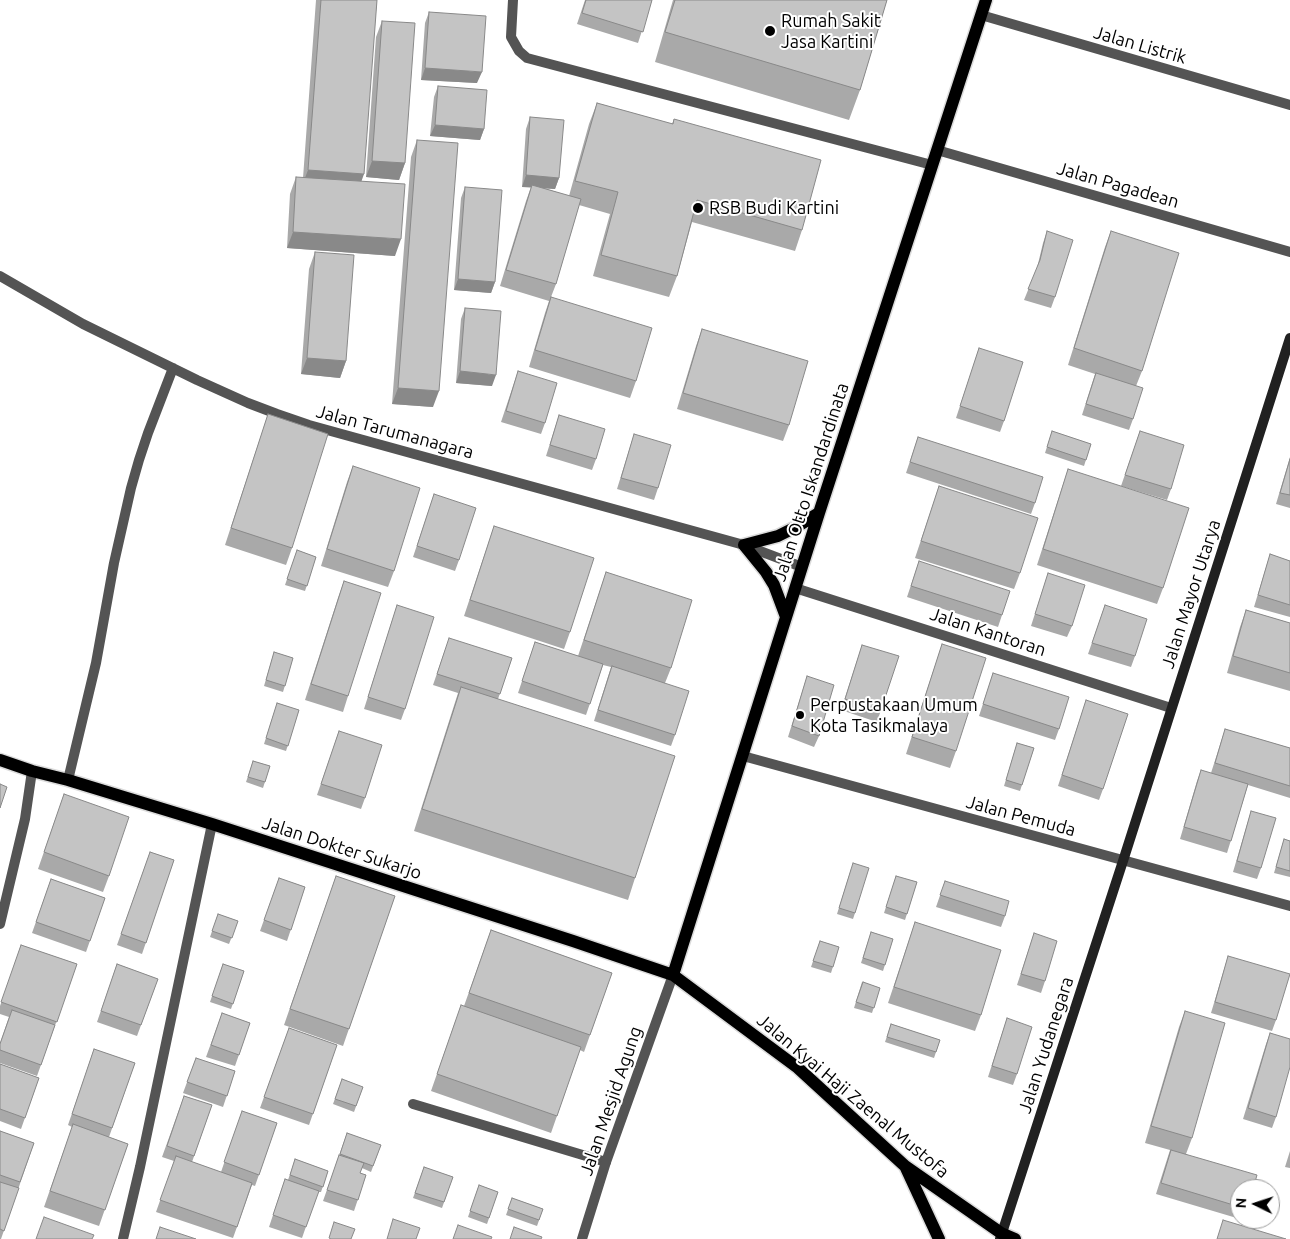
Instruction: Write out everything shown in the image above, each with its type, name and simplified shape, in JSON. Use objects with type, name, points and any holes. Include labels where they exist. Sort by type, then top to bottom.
[{"type":"main road","name":"Jalan Otto Iskandardinata","points":[[672,975],[986,0]]},
{"type":"main road","name":"Jalan Mayor Utarya","points":[[1123,861],[1290,338]]},
{"type":"main road","points":[[786,617],[774,585],[744,545],[778,536],[819,514]]},
{"type":"main road","name":"Jalan Dokter Sukarjo","points":[[0,760],[212,824],[672,975]]},
{"type":"main road","name":"Jalan Yudanegara","points":[[1000,1236],[1123,861]]},
{"type":"main road","name":"Jalan Kyai Haji Zaenal Mustofa","points":[[672,975],[798,1068],[905,1166],[1000,1236],[1015,1239]]},
{"type":"main road","points":[[905,1166],[940,1239]]},
{"type":"street","points":[[513,0],[511,37],[519,51],[527,58],[932,165]]},
{"type":"street","name":"Jalan Listrik","points":[[981,15],[1290,105]]},
{"type":"street","name":"Jalan Pagadean","points":[[937,150],[1290,252]]},
{"type":"street","name":"Jalan Tarumanagara","points":[[0,276],[83,324],[173,368],[248,403],[308,425],[744,545],[802,567]]},
{"type":"street","points":[[68,780],[96,663],[131,488],[148,433],[173,368]]},
{"type":"street","name":"Jalan Kantoran","points":[[796,588],[1172,708]]},
{"type":"street","name":"Jalan Pemuda","points":[[743,756],[1290,906]]},
{"type":"street","points":[[0,924],[25,819],[32,771]]},
{"type":"street","points":[[124,1239],[212,824]]},
{"type":"street","name":"Jalan Mesjid Agung","points":[[582,1239],[606,1162],[672,975]]},
{"type":"street","points":[[413,1104],[606,1162]]},
{"type":"building","points":[[321,0],[377,0],[364,174],[308,170]]},
{"type":"building","points":[[586,0],[652,0],[643,32],[582,13]]},
{"type":"building","name":"Rumah Sakit Jasa Kartini","points":[[675,0],[887,0],[860,90],[665,32]]},
{"type":"building","points":[[429,12],[486,16],[482,72],[425,68]]},
{"type":"building","points":[[382,21],[415,23],[405,163],[372,161]]},
{"type":"building","points":[[438,86],[487,90],[484,129],[435,125]]},
{"type":"building","name":"RSB Budi Kartini","points":[[597,103],[673,124],[674,119],[821,160],[802,230],[697,200],[677,276],[601,255],[618,192],[575,181]]},
{"type":"building","points":[[530,117],[564,120],[559,178],[526,175]]},
{"type":"building","points":[[417,140],[458,143],[439,391],[398,388]]},
{"type":"building","points":[[296,177],[405,184],[401,239],[293,232]]},
{"type":"building","points":[[532,185],[581,199],[556,284],[506,270]]},
{"type":"building","points":[[465,187],[502,190],[495,282],[458,279]]},
{"type":"building","points":[[1047,231],[1073,240],[1055,297],[1028,289],[1040,260]]},
{"type":"building","points":[[1111,231],[1179,253],[1142,371],[1074,348]]},
{"type":"building","points":[[315,252],[354,255],[346,361],[307,358]]},
{"type":"building","points":[[551,297],[652,328],[636,381],[535,350]]},
{"type":"building","points":[[465,308],[501,311],[496,375],[460,371]]},
{"type":"building","points":[[702,329],[808,361],[789,425],[683,393]]},
{"type":"building","points":[[979,348],[1023,362],[1004,421],[960,406]]},
{"type":"building","points":[[518,371],[557,383],[545,423],[506,411]]},
{"type":"building","points":[[1096,373],[1143,388],[1133,419],[1086,404]]},
{"type":"building","points":[[268,414],[328,434],[292,548],[231,528]]},
{"type":"building","points":[[559,415],[605,429],[596,459],[550,445]]},
{"type":"building","points":[[1052,431],[1091,444],[1086,460],[1047,447]]},
{"type":"building","points":[[1140,431],[1184,445],[1171,489],[1125,475]]},
{"type":"building","points":[[634,434],[671,445],[658,488],[621,478]]},
{"type":"building","points":[[918,437],[1043,477],[1035,503],[910,462]]},
{"type":"building","points":[[1290,459],[1290,495],[1280,493]]},
{"type":"building","points":[[353,466],[420,488],[394,571],[327,549]]},
{"type":"building","points":[[1068,469],[1189,508],[1163,588],[1043,549]]},
{"type":"building","points":[[939,486],[1038,518],[1020,573],[921,541]]},
{"type":"building","points":[[434,494],[476,508],[459,560],[417,546]]},
{"type":"building","points":[[494,526],[594,558],[570,632],[470,600]]},
{"type":"building","points":[[297,550],[316,557],[307,586],[287,579]]},
{"type":"building","points":[[1270,554],[1290,561],[1290,605],[1258,595]]},
{"type":"building","points":[[919,561],[1010,591],[1002,615],[911,586]]},
{"type":"building","points":[[606,572],[692,600],[671,668],[584,640]]},
{"type":"building","points":[[1048,573],[1085,585],[1072,626],[1035,614]]},
{"type":"building","points":[[344,581],[381,593],[348,696],[311,684]]},
{"type":"building","points":[[397,605],[434,617],[405,709],[368,697]]},
{"type":"building","points":[[1105,605],[1147,619],[1135,656],[1092,643]]},
{"type":"building","points":[[1246,610],[1290,623],[1290,673],[1233,656]]},
{"type":"building","points":[[449,638],[512,658],[500,694],[437,674]]},
{"type":"building","points":[[535,642],[603,664],[590,704],[522,681]]},
{"type":"building","points":[[942,644],[986,658],[956,751],[912,737]]},
{"type":"building","points":[[862,645],[899,656],[881,710],[845,699]]},
{"type":"building","points":[[274,652],[293,658],[285,686],[266,680]]},
{"type":"building","points":[[612,666],[689,691],[675,735],[598,710]]},
{"type":"building","points":[[993,673],[1069,697],[1059,729],[983,704]]},
{"type":"building","points":[[807,676],[834,685],[819,736],[792,726]]},
{"type":"building","points":[[461,687],[675,756],[635,878],[422,809]]},
{"type":"building","points":[[1086,700],[1128,714],[1103,789],[1062,775]]},
{"type":"building","points":[[277,703],[299,710],[288,746],[266,738]]},
{"type":"building","points":[[1225,729],[1290,748],[1290,786],[1215,763]]},
{"type":"building","points":[[339,731],[382,745],[365,798],[321,784]]},
{"type":"building","points":[[1017,743],[1034,748],[1022,785],[1006,780]]},
{"type":"building","points":[[253,761],[270,766],[265,782],[248,777]]},
{"type":"building","points":[[1201,770],[1248,784],[1231,841],[1184,827]]},
{"type":"building","points":[[0,784],[7,787],[0,808]]},
{"type":"building","points":[[64,794],[129,817],[109,876],[44,852]]},
{"type":"building","points":[[1251,811],[1276,818],[1261,868],[1237,861]]},
{"type":"building","points":[[1284,839],[1290,841],[1290,871],[1276,867]]},
{"type":"building","points":[[150,852],[174,860],[146,943],[121,934]]},
{"type":"building","points":[[853,863],[869,868],[855,913],[839,908]]},
{"type":"building","points":[[336,876],[395,896],[349,1029],[290,1009]]},
{"type":"building","points":[[896,876],[917,882],[907,914],[886,907]]},
{"type":"building","points":[[279,878],[305,887],[291,930],[264,920]]},
{"type":"building","points":[[51,879],[105,898],[90,941],[36,922]]},
{"type":"building","points":[[945,881],[1009,901],[1005,916],[940,895]]},
{"type":"building","points":[[218,914],[238,921],[232,938],[212,931]]},
{"type":"building","points":[[915,922],[1001,950],[981,1015],[894,987]]},
{"type":"building","points":[[491,930],[612,973],[590,1035],[469,993]]},
{"type":"building","points":[[871,932],[893,939],[885,965],[863,958]]},
{"type":"building","points":[[1034,933],[1057,941],[1045,981],[1021,974]]},
{"type":"building","points":[[820,941],[839,947],[833,967],[813,961]]},
{"type":"building","points":[[21,945],[77,964],[57,1022],[1,1002]]},
{"type":"building","points":[[1228,956],[1290,974],[1276,1020],[1215,1002]]},
{"type":"building","points":[[117,964],[158,979],[141,1025],[101,1011]]},
{"type":"building","points":[[223,964],[244,971],[233,1004],[212,996]]},
{"type":"building","points":[[863,982],[880,988],[874,1008],[856,1002]]},
{"type":"building","points":[[461,1005],[581,1047],[557,1116],[437,1074]]},
{"type":"building","points":[[12,1010],[55,1025],[41,1065],[0,1050],[0,1044]]},
{"type":"building","points":[[1185,1011],[1225,1023],[1192,1138],[1151,1126]]},
{"type":"building","points":[[222,1013],[250,1023],[239,1055],[211,1045]]},
{"type":"building","points":[[1007,1018],[1032,1027],[1017,1074],[992,1066]]},
{"type":"building","points":[[891,1024],[940,1040],[936,1052],[887,1037]]},
{"type":"building","points":[[289,1028],[337,1045],[313,1114],[264,1097]]},
{"type":"building","points":[[1270,1033],[1290,1039],[1290,1067],[1276,1117],[1248,1108]]},
{"type":"building","points":[[94,1049],[135,1063],[112,1128],[72,1114]]},
{"type":"building","points":[[196,1058],[235,1071],[227,1096],[187,1082]]},
{"type":"building","points":[[0,1064],[39,1078],[25,1118],[0,1109]]},
{"type":"building","points":[[342,1079],[363,1087],[356,1106],[335,1099]]},
{"type":"building","points":[[184,1096],[212,1105],[194,1156],[167,1146]]},
{"type":"building","points":[[242,1111],[277,1123],[259,1175],[224,1162]]},
{"type":"building","points":[[73,1124],[128,1144],[105,1210],[50,1191]]},
{"type":"building","points":[[0,1131],[34,1143],[20,1182],[0,1175]]},
{"type":"building","points":[[347,1133],[381,1145],[373,1166],[340,1154]]},
{"type":"building","points":[[1171,1150],[1257,1175],[1256,1179],[1230,1179],[1230,1204],[1161,1183]]},
{"type":"building","points":[[339,1155],[364,1163],[360,1173],[366,1175],[358,1200],[327,1190]]},
{"type":"building","points":[[176,1156],[252,1183],[237,1227],[160,1200]]},
{"type":"building","points":[[295,1159],[328,1171],[323,1187],[290,1175]]},
{"type":"building","points":[[424,1167],[453,1177],[444,1202],[415,1193]]},
{"type":"building","points":[[285,1179],[319,1191],[306,1227],[273,1215]]},
{"type":"building","points":[[0,1182],[19,1188],[4,1231],[0,1229]]},
{"type":"building","points":[[479,1185],[498,1192],[489,1218],[470,1211]]},
{"type":"building","points":[[512,1198],[543,1209],[539,1220],[508,1209]]},
{"type":"building","points":[[44,1217],[94,1235],[92,1239],[36,1239]]},
{"type":"building","points":[[393,1219],[420,1228],[416,1239],[387,1239]]},
{"type":"building","points":[[1223,1220],[1230,1222],[1230,1229],[1253,1229],[1286,1239],[1217,1239]]},
{"type":"building","points":[[334,1222],[355,1229],[351,1239],[329,1238]]},
{"type":"building","points":[[458,1225],[492,1237],[491,1239],[453,1239]]},
{"type":"building","points":[[160,1227],[196,1239],[156,1239]]},
{"type":"building","points":[[514,1227],[542,1237],[541,1239],[510,1239]]},
{"type":"place","name":"Rumah Sakit Jasa Kartini","points":[[770,31]]},
{"type":"place","name":"RSB Budi Kartini","points":[[698,208]]},
{"type":"place","name":"Perpustakaan Umum Kota Tasikmalaya","points":[[800,715]]}]
